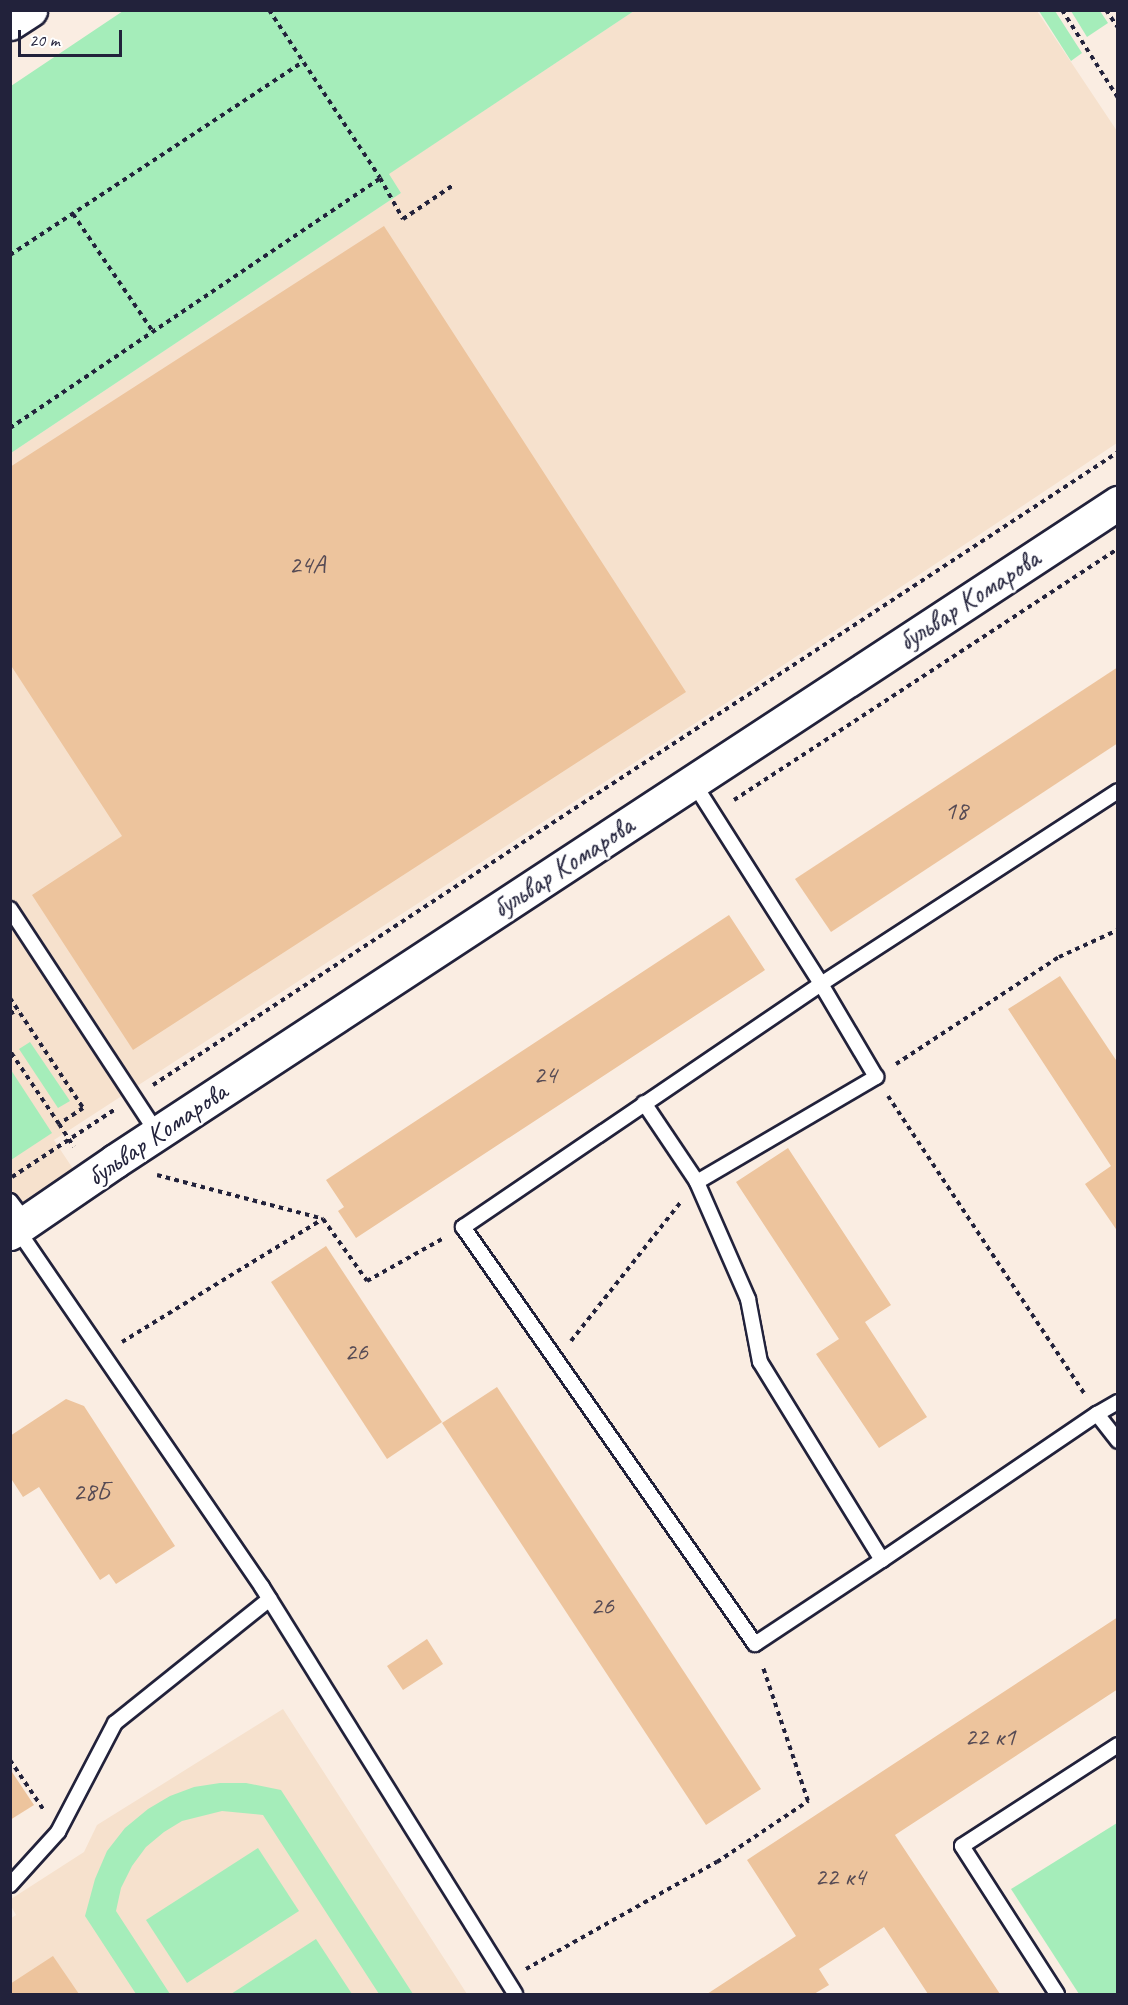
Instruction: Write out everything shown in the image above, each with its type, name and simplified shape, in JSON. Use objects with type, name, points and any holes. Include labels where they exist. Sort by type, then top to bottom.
[{"type":"street","points":[[10,23],[30,10]]},
{"type":"street","name":"бульвар Комарова","points":[[16,1222],[157,1133],[1118,503]]},
{"type":"lane","points":[[693,782],[821,984],[876,1077],[697,1182]]},
{"type":"lane","points":[[1118,791],[821,984],[463,1227],[755,1644],[1118,1402]]},
{"type":"lane","points":[[10,909],[157,1133]]},
{"type":"lane","points":[[644,1103],[697,1182],[748,1299],[760,1362],[882,1560]]},
{"type":"lane","points":[[16,1222],[270,1599],[515,1995]]},
{"type":"lane","points":[[1097,1414],[1118,1441]]},
{"type":"lane","points":[[10,1885],[58,1832],[115,1723],[270,1599]]},
{"type":"lane","points":[[1057,1995],[962,1846],[1118,1745]]},
{"type":"path","points":[[269,10],[380,178],[403,219],[452,186]]},
{"type":"path","points":[[1062,10],[1118,98]]},
{"type":"path","points":[[1106,10],[1118,28]]},
{"type":"path","points":[[10,255],[303,62]]},
{"type":"path","points":[[10,428],[154,333],[380,178]]},
{"type":"path","points":[[73,214],[154,333]]},
{"type":"path","points":[[10,1178],[1118,452]]},
{"type":"path","points":[[1097,1414],[876,1077],[1059,957],[1118,930]]},
{"type":"path","points":[[10,998],[83,1108],[59,1124],[10,1051]]},
{"type":"path","points":[[10,1014],[18,1009]]},
{"type":"path","points":[[158,1175],[323,1219],[367,1281],[463,1227]]},
{"type":"path","points":[[556,1361],[636,1256],[697,1182]]},
{"type":"path","points":[[104,1352],[323,1219]]},
{"type":"path","points":[[507,1980],[717,1862],[808,1801],[755,1644]]},
{"type":"path","points":[[10,1760],[58,1832]]},
{"type":"shaded area","points":[[634,11],[1037,11],[1117,131],[1117,443],[737,696],[54,1140],[81,1181],[11,1226],[11,453],[401,193],[388,174]]},
{"type":"shaded area","points":[[283,1709],[467,1994],[11,1994],[10,1919],[16,1915],[11,1906],[11,1899],[84,1852],[97,1825]]},
{"type":"green space","points":[[123,11],[634,11],[389,174],[401,193],[11,453],[11,86]]},
{"type":"green space","points":[[1039,11],[1055,11],[1082,53],[1071,61]]},
{"type":"green space","points":[[1071,11],[1100,11],[1108,23],[1087,37]]},
{"type":"green space","points":[[30,1042],[70,1101],[58,1108],[19,1049]]},
{"type":"green space","points":[[11,1070],[52,1133],[10,1160]]},
{"type":"green space","points":[[220,1783],[246,1783],[281,1790],[413,1994],[379,1994],[263,1815],[222,1811],[182,1821],[164,1832],[146,1847],[132,1866],[121,1888],[116,1911],[170,1994],[136,1994],[85,1916],[95,1879],[107,1851],[125,1828],[148,1809],[170,1796],[194,1787]]},
{"type":"green space","points":[[1117,1823],[1117,1994],[1079,1994],[1011,1889]]},
{"type":"green space","points":[[258,1848],[299,1911],[187,1983],[146,1920]]},
{"type":"green space","points":[[316,1939],[352,1994],[231,1994]]},
{"type":"building","points":[[384,226],[686,692],[133,1050],[32,895],[122,836],[10,664],[10,467]]},
{"type":"building","points":[[1118,667],[1118,743],[831,932],[795,879]]},
{"type":"building","points":[[729,915],[765,970],[356,1238],[338,1211],[344,1207],[326,1180]]},
{"type":"building","points":[[1060,976],[1118,1063],[1118,1232],[1085,1184],[1111,1166],[1008,1009]]},
{"type":"building","points":[[788,1148],[891,1305],[865,1322],[927,1417],[879,1448],[816,1354],[839,1339],[736,1182]]},
{"type":"building","points":[[326,1246],[442,1422],[387,1459],[271,1282]]},
{"type":"building","points":[[497,1387],[761,1789],[706,1825],[442,1423]]},
{"type":"building","points":[[66,1399],[84,1406],[175,1546],[116,1584],[109,1574],[100,1580],[39,1487],[23,1497],[10,1477],[10,1436]]},
{"type":"building","points":[[1118,1617],[1118,1689],[895,1835],[1000,1994],[928,1994],[884,1927],[819,1969],[829,1985],[814,1994],[707,1994],[796,1936],[747,1860]]},
{"type":"building","points":[[427,1639],[443,1664],[403,1690],[387,1666]]},
{"type":"building","points":[[10,1769],[34,1805],[10,1820]]},
{"type":"building","points":[[53,1956],[79,1994],[10,1994],[10,1984]]}]
